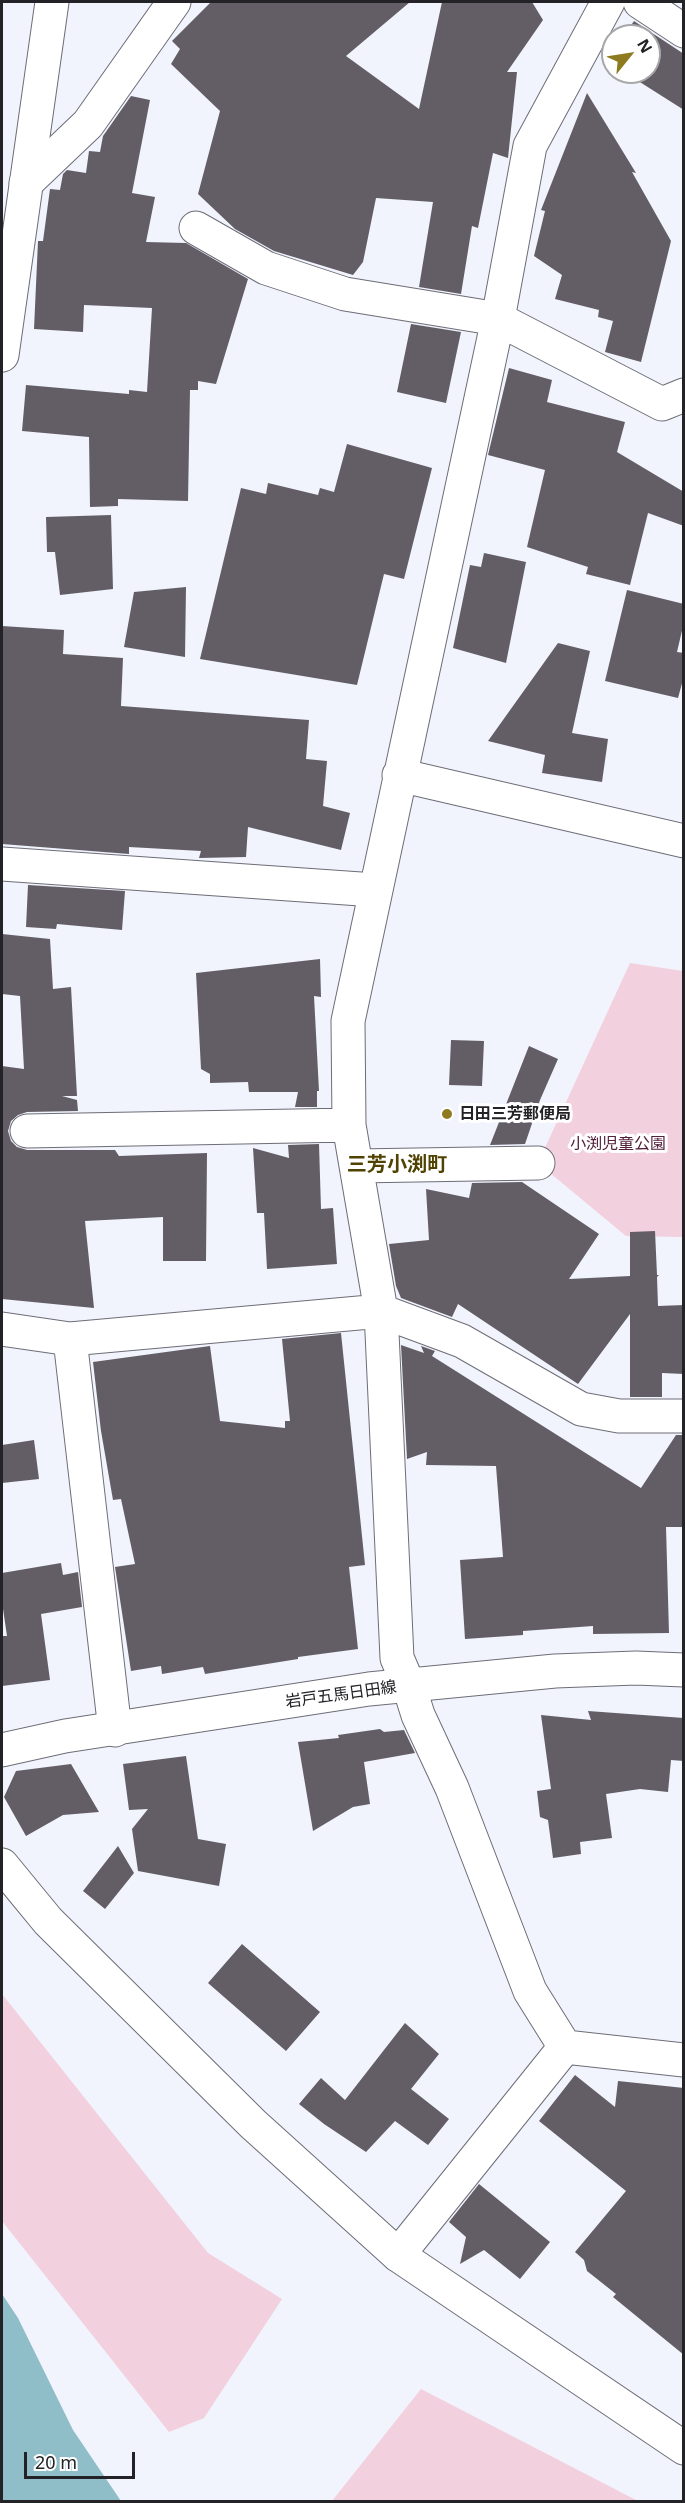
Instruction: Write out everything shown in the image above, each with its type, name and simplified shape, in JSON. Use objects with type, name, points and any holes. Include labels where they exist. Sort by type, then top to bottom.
[{"type":"street","points":[[2,355],[52,2]]},
{"type":"street","points":[[26,183],[88,124],[174,2]]},
{"type":"street","points":[[565,2047],[530,1991],[452,1788],[418,1715],[397,1658],[381,1311],[349,1125],[348,1021],[498,319],[530,146],[608,2]]},
{"type":"street","points":[[640,2],[684,31]]},
{"type":"street","points":[[196,228],[266,268],[345,294],[498,319],[662,404],[684,395]]},
{"type":"street","points":[[399,775],[684,841]]},
{"type":"street","points":[[2,864],[375,890]]},
{"type":"street","points":[[27,1131],[349,1125]]},
{"type":"street","points":[[356,1166],[538,1162]]},
{"type":"street","points":[[2,1329],[70,1339],[381,1311],[462,1341],[581,1409],[619,1416],[684,1416]]},
{"type":"street","points":[[70,1339],[115,1730]]},
{"type":"street","name":"岩戸五馬日田線","points":[[2,1750],[65,1737],[369,1689],[555,1671],[636,1668],[684,1670]]},
{"type":"street","points":[[2,1865],[48,1921],[245,2116],[398,2254],[684,2448]]},
{"type":"street","points":[[565,2047],[684,2060]]},
{"type":"street","points":[[398,2254],[565,2047]]},
{"type":"green space","name":"小渕児童公園","points":[[630,963],[683,971],[683,1237],[626,1236],[538,1163]]},
{"type":"green space","points":[[2,1994],[208,2253],[282,2299],[204,2418],[169,2432],[2,2221]]},
{"type":"green space","points":[[421,2389],[638,2501],[332,2501]]},
{"type":"water","points":[[2,2294],[18,2318],[73,2430],[121,2501],[2,2501]]},
{"type":"building","points":[[211,2],[410,2],[346,56],[419,109],[442,2],[532,2],[543,20],[507,72],[517,72],[508,158],[493,153],[478,228],[472,226],[461,294],[419,287],[433,202],[376,198],[363,262],[353,275],[274,251],[235,229],[198,194],[220,111],[171,64],[180,49],[172,41]]},
{"type":"building","points":[[661,39],[684,54],[684,110],[643,84],[661,84]]},
{"type":"building","points":[[587,93],[636,173],[632,172],[671,241],[641,362],[605,352],[613,321],[598,317],[599,310],[555,299],[562,275],[534,256],[545,211],[541,210]]},
{"type":"building","points":[[131,96],[150,100],[132,193],[155,197],[146,242],[186,243],[248,279],[216,384],[198,381],[198,390],[190,390],[188,501],[118,499],[118,506],[90,507],[89,437],[22,431],[26,385],[129,394],[129,390],[147,392],[152,308],[84,305],[83,332],[34,329],[38,241],[43,241],[50,189],[60,190],[63,174],[67,170],[86,173],[89,151],[100,152],[103,136]]},
{"type":"building","points":[[411,324],[461,332],[446,403],[397,392]]},
{"type":"building","points":[[509,368],[552,380],[547,402],[625,422],[617,452],[684,492],[684,526],[648,513],[630,585],[586,574],[588,567],[527,547],[545,470],[488,455]]},
{"type":"building","points":[[347,444],[432,468],[404,579],[384,574],[357,685],[200,659],[241,488],[266,494],[268,483],[318,495],[320,488],[334,492]]},
{"type":"building","points":[[111,515],[113,589],[60,595],[55,552],[47,552],[46,517]]},
{"type":"building","points":[[484,553],[526,562],[506,663],[453,648],[470,565],[481,567]]},
{"type":"building","points":[[186,587],[185,657],[124,647],[134,592]]},
{"type":"building","points":[[627,590],[684,604],[684,622],[677,652],[684,653],[684,676],[678,698],[605,681]]},
{"type":"building","points":[[2,626],[64,630],[63,654],[123,658],[121,706],[309,720],[306,759],[327,761],[323,806],[350,813],[341,850],[248,827],[246,857],[199,858],[201,851],[129,847],[129,854],[2,844]]},
{"type":"building","points":[[558,643],[590,651],[572,733],[608,739],[602,782],[542,773],[545,755],[488,741]]},
{"type":"building","points":[[28,885],[125,891],[122,930],[57,924],[56,929],[26,927]]},
{"type":"building","points":[[2,934],[50,939],[53,989],[71,987],[77,1096],[62,1096],[77,1100],[78,1111],[27,1112],[18,1115],[11,1121],[8,1131],[11,1141],[17,1147],[27,1150],[115,1150],[119,1156],[207,1153],[206,1261],[163,1261],[163,1217],[85,1221],[94,1308],[2,1299],[2,1066],[24,1069],[20,996],[2,994]]},
{"type":"building","points":[[320,959],[321,997],[314,996],[319,1091],[317,1091],[317,1107],[295,1107],[298,1092],[249,1092],[248,1082],[210,1083],[210,1074],[201,1069],[196,973]]},
{"type":"building","points":[[451,1040],[484,1041],[482,1086],[449,1085]]},
{"type":"building","points":[[529,1046],[558,1059],[540,1100],[525,1144],[490,1145]]},
{"type":"building","points":[[319,1144],[321,1209],[333,1208],[337,1264],[267,1269],[264,1213],[257,1213],[253,1148],[289,1158],[288,1145]]},
{"type":"building","points":[[522,1182],[599,1234],[569,1279],[630,1276],[630,1232],[655,1231],[657,1275],[659,1275],[657,1277],[658,1306],[684,1305],[684,1374],[662,1373],[662,1397],[630,1397],[630,1314],[578,1384],[458,1304],[452,1317],[401,1298],[396,1286],[389,1244],[429,1240],[426,1189],[469,1198],[472,1183]]},
{"type":"building","points":[[341,1333],[365,1565],[349,1567],[358,1649],[205,1674],[203,1667],[162,1674],[161,1666],[131,1671],[115,1567],[135,1564],[121,1499],[113,1500],[101,1431],[93,1362],[210,1346],[220,1421],[285,1428],[285,1421],[290,1421],[282,1339]]},
{"type":"building","points":[[401,1345],[424,1353],[421,1346],[435,1351],[432,1356],[641,1488],[676,1435],[684,1435],[684,1527],[666,1527],[669,1633],[593,1634],[593,1626],[523,1631],[523,1635],[465,1639],[460,1560],[503,1557],[496,1466],[426,1465],[427,1452],[407,1459]]},
{"type":"building","points":[[34,1440],[39,1479],[2,1483],[2,1445]]},
{"type":"building","points":[[61,1563],[63,1575],[78,1572],[82,1607],[41,1614],[50,1680],[2,1686],[2,1636],[7,1636],[2,1602],[2,1573]]},
{"type":"building","points":[[588,1711],[684,1718],[684,1761],[671,1760],[668,1792],[640,1789],[606,1794],[612,1838],[580,1842],[581,1854],[553,1858],[548,1820],[540,1817],[537,1791],[551,1789],[541,1715],[591,1720]]},
{"type":"building","points":[[380,1729],[384,1732],[404,1730],[415,1753],[364,1762],[370,1804],[353,1807],[313,1831],[298,1742],[339,1738],[338,1735]]},
{"type":"building","points":[[186,1756],[198,1839],[226,1844],[219,1886],[138,1871],[132,1829],[148,1809],[129,1810],[123,1764]]},
{"type":"building","points":[[71,1764],[99,1812],[63,1815],[26,1836],[4,1797],[16,1771]]},
{"type":"building","points":[[118,1846],[134,1873],[105,1909],[83,1891]]},
{"type":"building","points":[[242,1944],[320,2012],[286,2051],[208,1983]]},
{"type":"building","points":[[405,2023],[439,2054],[411,2089],[449,2119],[428,2145],[395,2121],[366,2152],[299,2104],[321,2078],[345,2100]]},
{"type":"building","points":[[575,2075],[615,2107],[618,2081],[684,2088],[684,2355],[613,2297],[616,2294],[587,2271],[584,2260],[575,2252],[626,2191],[539,2121]]},
{"type":"building","points":[[479,2184],[550,2242],[520,2279],[484,2250],[460,2264],[466,2237],[449,2222]]},
{"type":"place","name":"日田三芳郵便局","points":[[447,1114]]},
{"type":"district","name":"三芳小渕町","points":[[397,1165]]}]
